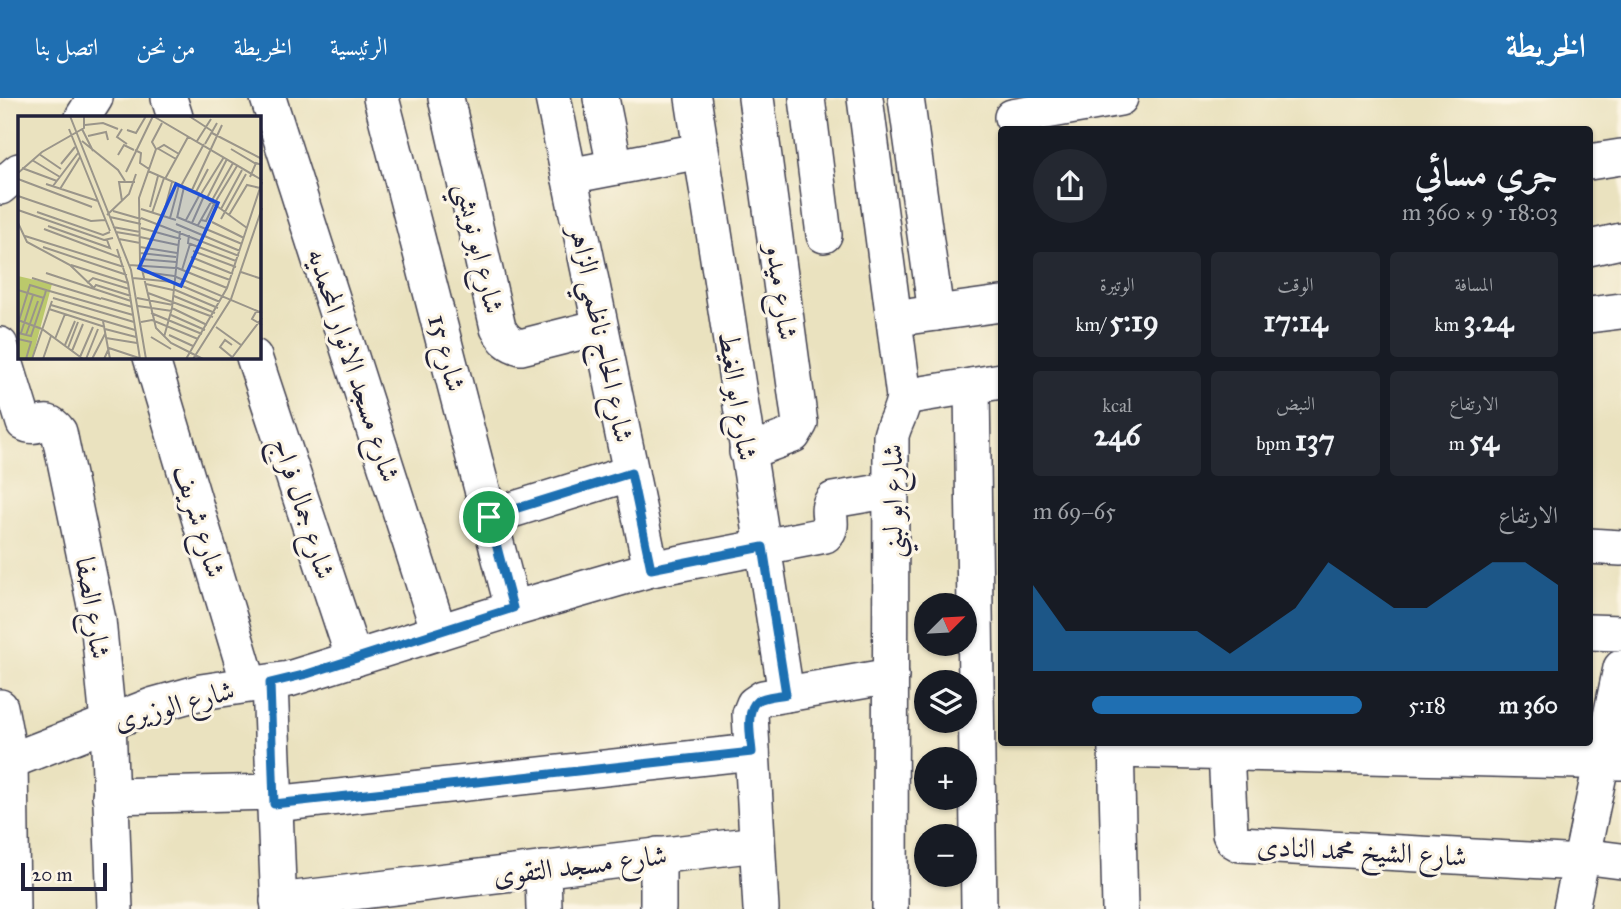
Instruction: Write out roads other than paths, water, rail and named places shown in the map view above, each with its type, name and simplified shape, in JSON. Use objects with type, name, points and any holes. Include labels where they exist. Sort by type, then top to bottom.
[{"type":"street","points":[[68,98],[80,116]]},
{"type":"street","points":[[82,116],[95,98]]},
{"type":"street","points":[[169,98],[175,116]]},
{"type":"street","name":"شارع مسجد الانوار المحمديه","points":[[268,98],[439,632]]},
{"type":"street","name":"شارع 15","points":[[381,98],[513,608]]},
{"type":"street","name":"شارع ابو نويشي","points":[[446,98],[498,328],[503,338],[511,345],[521,347],[600,327]]},
{"type":"street","name":"شارع الحاج ناظمي الزاهر","points":[[553,98],[651,569]]},
{"type":"street","points":[[601,98],[615,167]]},
{"type":"street","name":"شارع ابو الغيط","points":[[692,98],[786,694]]},
{"type":"street","name":"شارع ميدو","points":[[747,452],[793,435],[800,423],[757,98]]},
{"type":"street","points":[[807,98],[824,234]]},
{"type":"street","name":"شارع ابو لبني","points":[[865,98],[904,397],[891,436],[890,909]]},
{"type":"street","points":[[906,98],[936,313]]},
{"type":"street","points":[[1011,115],[1120,98]]},
{"type":"street","points":[[569,176],[700,151]]},
{"type":"street","points":[[1593,161],[1621,157]]},
{"type":"street","points":[[1593,247],[1621,241]]},
{"type":"street","points":[[893,319],[998,304]]},
{"type":"street","points":[[1593,314],[1621,311]]},
{"type":"street","name":"شارع الصفا","points":[[0,345],[24,423],[32,426],[46,422],[59,432],[98,620],[108,722],[115,909]]},
{"type":"street","name":"شارع شريف","points":[[152,359],[259,683],[274,798],[278,905]]},
{"type":"street","name":"شارع جمال فراج","points":[[255,359],[354,659]]},
{"type":"street","points":[[904,397],[987,384],[979,909]]},
{"type":"street","points":[[489,517],[631,473]]},
{"type":"street","name":"شارع الوزيرى","points":[[5,762],[154,705],[201,692],[298,676],[513,608],[651,569],[825,535],[831,526],[828,509],[833,500],[892,490]]},
{"type":"street","points":[[1593,546],[1621,548]]},
{"type":"street","points":[[1593,632],[1621,633]]},
{"type":"street","points":[[761,909],[750,714],[754,704],[763,698],[891,676]]},
{"type":"street","points":[[1571,909],[1581,860],[1612,762],[1619,688]]},
{"type":"street","points":[[0,707],[12,909]]},
{"type":"street","points":[[1120,909],[1116,746],[1226,752],[1612,762]]},
{"type":"street","points":[[110,796],[274,798],[752,752]]},
{"type":"street","name":"شارع الشيخ محمد النادى","points":[[1226,752],[1230,834],[1233,840],[1240,844],[1621,861]]},
{"type":"street","name":"شارع مسجد التقوى","points":[[278,905],[409,897],[543,869],[757,844]]},
{"type":"street","points":[[658,855],[658,909]]},
{"type":"street","points":[[543,869],[544,909]]}]
